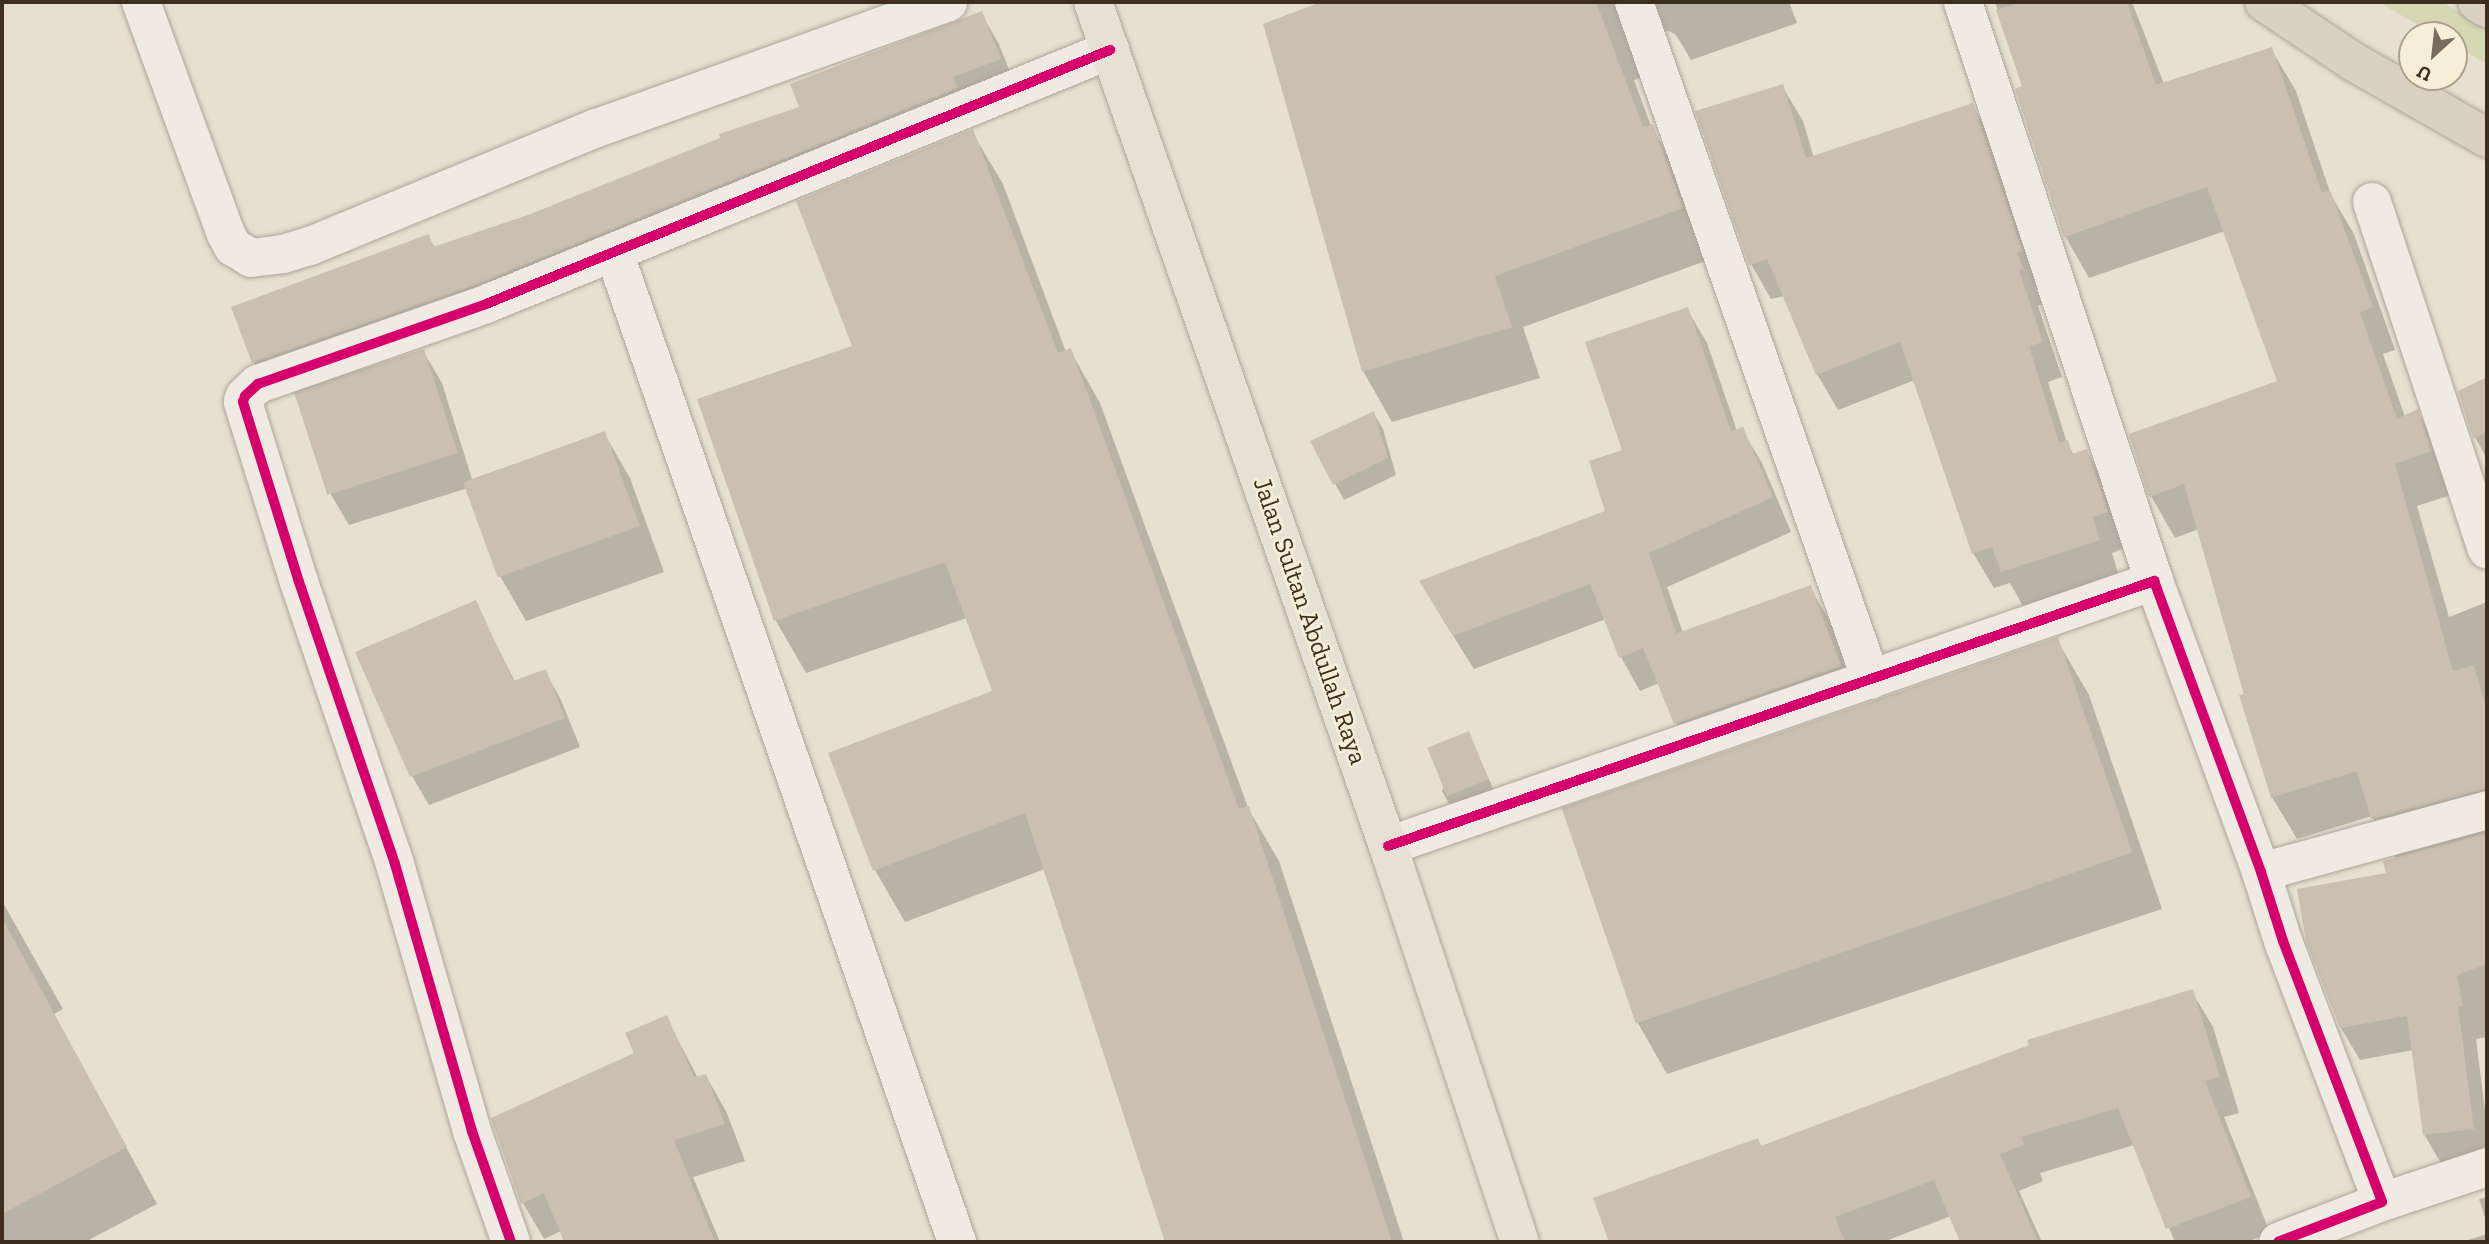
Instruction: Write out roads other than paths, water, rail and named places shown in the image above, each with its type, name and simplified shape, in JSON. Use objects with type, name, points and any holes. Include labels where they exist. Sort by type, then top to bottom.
[{"type":"highway","points":[[2264,2],[2352,61],[2487,138]]},
{"type":"highway","points":[[2477,2],[2487,8]]},
{"type":"main road","name":"Jalan Sultan Abdullah Raya","points":[[1093,2],[1388,846],[1520,1242]]},
{"type":"street","points":[[141,2],[225,232],[233,247],[251,258],[283,254],[310,246],[597,128],[948,2]]},
{"type":"street","points":[[1634,2],[1871,680]]},
{"type":"street","points":[[1963,2],[2154,581],[2261,872],[2283,941],[2382,1202]]},
{"type":"street","points":[[511,1242],[472,1132],[396,864],[299,582],[243,402],[247,391],[258,384],[486,304],[1110,50]]},
{"type":"street","points":[[2372,202],[2487,549]]},
{"type":"street","points":[[614,252],[957,1242]]},
{"type":"street","points":[[1388,846],[2154,581]]},
{"type":"street","points":[[2261,872],[2487,810]]},
{"type":"street","points":[[2278,1242],[2382,1202],[2487,1167]]}]
